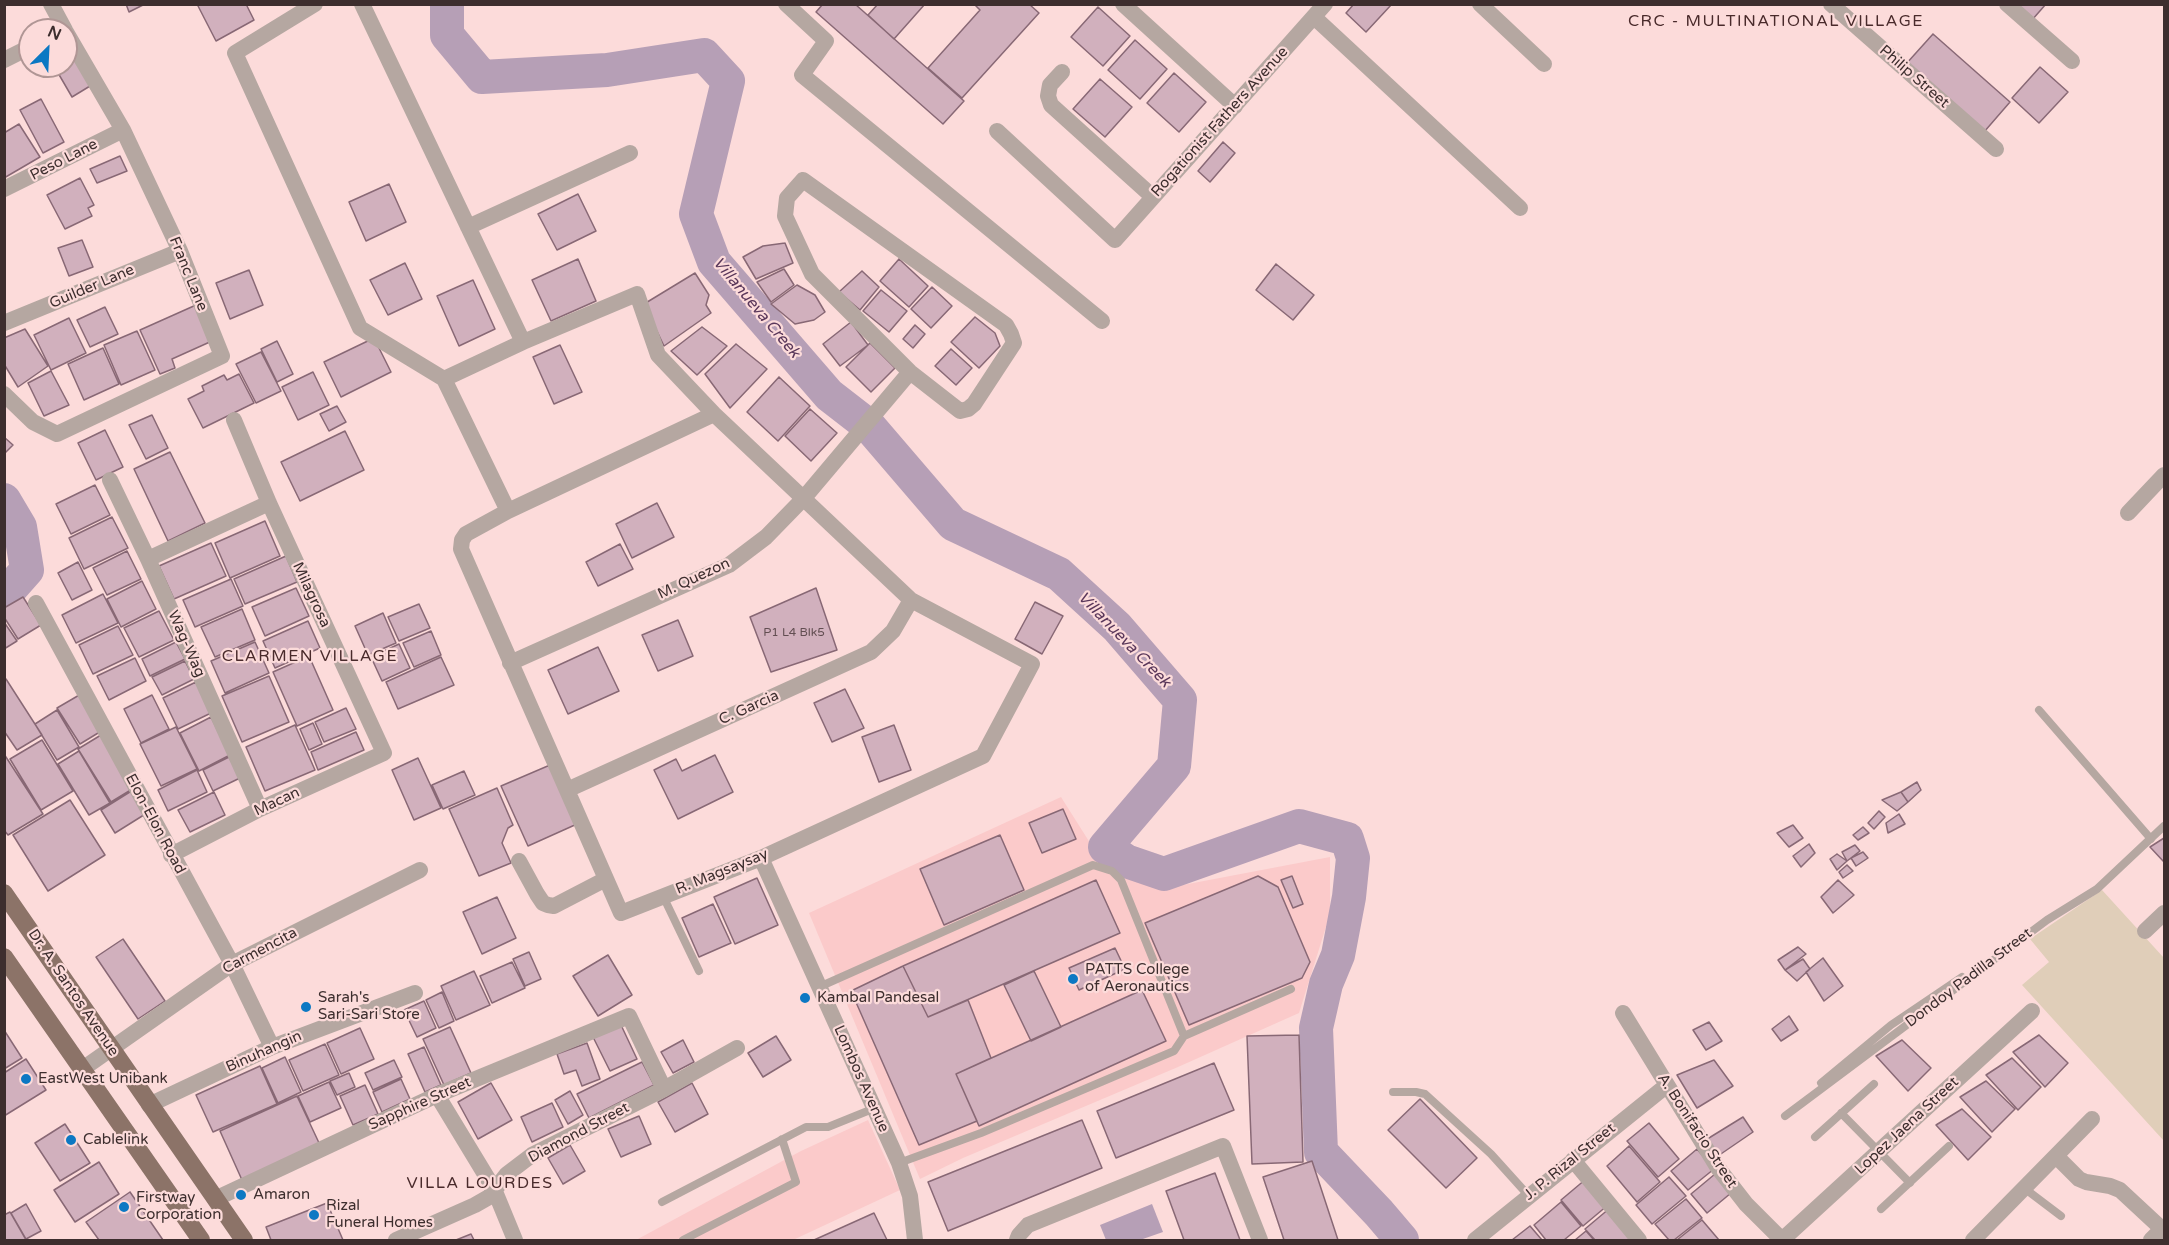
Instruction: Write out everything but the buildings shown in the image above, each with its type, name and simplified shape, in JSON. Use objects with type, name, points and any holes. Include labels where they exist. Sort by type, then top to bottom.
[{"type":"main road","name":"Dr. A. Santos Avenue","points":[[4,893],[244,1240]]},
{"type":"main road","points":[[4,957],[201,1240]]},
{"type":"street","name":"Franc Lane","points":[[51,4],[59,18]]},
{"type":"street","points":[[315,4],[235,53],[360,328],[444,379],[508,511]]},
{"type":"street","points":[[362,4],[523,342],[444,379]]},
{"type":"street","points":[[786,4],[825,41],[802,75],[1102,321]]},
{"type":"street","points":[[1123,4],[1234,106]]},
{"type":"street","points":[[1480,4],[1544,64]]},
{"type":"street","name":"Philip Street","points":[[1831,4],[1996,149]]},
{"type":"street","points":[[2007,4],[2072,61]]},
{"type":"street","points":[[1320,11],[1520,208]]},
{"type":"street","name":"Rogationist Fathers Avenue","points":[[997,131],[1115,240],[1320,11]]},
{"type":"street","name":"Franc Lane","points":[[4,394],[33,422],[57,434],[222,356],[180,250],[123,130],[78,52]]},
{"type":"street","points":[[4,60],[18,53]]},
{"type":"street","points":[[1062,72],[1050,85],[1048,96],[1051,105],[1153,197]]},
{"type":"street","name":"Peso Lane","points":[[4,189],[123,130]]},
{"type":"street","points":[[468,226],[630,153]]},
{"type":"street","points":[[803,180],[1006,326],[1011,334],[1014,344],[974,404],[968,409],[960,411],[910,372],[812,274],[785,216],[787,198],[803,180]]},
{"type":"street","name":"Guilder Lane","points":[[4,323],[180,250]]},
{"type":"street","name":"R. Magsaysay","points":[[523,342],[637,294],[658,355],[714,414],[803,499],[911,600],[1032,664],[983,756],[761,858],[621,913],[461,549],[462,540],[466,534],[508,511],[714,414]]},
{"type":"street","name":"M. Quezon","points":[[510,663],[729,565],[766,537],[803,499],[910,372]]},
{"type":"street","name":"Milagrosa","points":[[234,420],[269,503],[384,753]]},
{"type":"street","points":[[2128,513],[2164,475]]},
{"type":"street","name":"Wag-Wag","points":[[110,480],[148,559],[260,809]]},
{"type":"street","points":[[148,559],[269,503]]},
{"type":"street","name":"C. Garcia","points":[[567,790],[871,652],[894,631],[911,600]]},
{"type":"street","name":"Elon-Elon Road","points":[[36,603],[232,964],[272,1047]]},
{"type":"street","name":"Macan","points":[[171,855],[260,809],[384,753]]},
{"type":"street","name":"Lombos Avenue","points":[[761,858],[899,1163],[910,1196],[915,1240]]},
{"type":"street","points":[[519,861],[543,903],[554,906],[606,879]]},
{"type":"street","name":"Carmencita","points":[[81,1070],[232,964],[420,870]]},
{"type":"street","points":[[2145,931],[2164,913]]},
{"type":"street","name":"Binuhangin","points":[[149,1105],[272,1047],[415,993]]},
{"type":"street","name":"Lopez Jaena Street","points":[[1782,1240],[2032,1011]]},
{"type":"street","name":"A. Bonifacio Street","points":[[1623,1013],[1718,1168],[1746,1204],[1782,1240]]},
{"type":"street","name":"Sapphire Street","points":[[215,1199],[437,1095],[629,1016],[664,1089]]},
{"type":"street","name":"Diamond Street","points":[[396,1240],[475,1205],[489,1197],[507,1174],[532,1155],[664,1089],[736,1048]]},
{"type":"street","name":"J. P. Rizal Street","points":[[1475,1240],[1666,1086]]},
{"type":"street","points":[[437,1095],[494,1189],[515,1240]]},
{"type":"street","points":[[1973,1240],[2092,1119]]},
{"type":"street","points":[[1017,1240],[1028,1225],[1222,1146],[1260,1240]]},
{"type":"street","points":[[2056,1156],[2079,1179],[2120,1190],[2156,1235]]},
{"type":"street","points":[[1573,1160],[1639,1240]]},
{"type":"lane","points":[[2039,710],[2151,839]]},
{"type":"lane","name":"Dondoy Padilla Street","points":[[1785,1116],[2047,920],[2097,889],[2164,826]]},
{"type":"lane","points":[[819,987],[1093,865],[1112,871],[1121,880],[1184,1036]]},
{"type":"lane","points":[[663,895],[699,971]]},
{"type":"lane","points":[[899,1163],[981,1133],[1174,1051],[1184,1036],[1291,989]]},
{"type":"lane","points":[[1815,1137],[1874,1084]]},
{"type":"lane","points":[[1393,1092],[1425,1094],[1491,1154],[1528,1195]]},
{"type":"lane","points":[[663,1202],[806,1127],[828,1127],[875,1108]]},
{"type":"lane","points":[[1841,1113],[1910,1183]]},
{"type":"lane","points":[[683,1240],[796,1182],[782,1139]]},
{"type":"lane","points":[[1881,1209],[1949,1146]]},
{"type":"lane","points":[[2024,1188],[2061,1216]]},
{"type":"shaded area","name":"PATTS College of Aeronautics","points":[[1061,797],[1104,865],[1126,876],[1167,888],[1330,857],[1330,914],[1299,1013],[963,1158],[920,1179],[809,913]]},
{"type":"shaded area","points":[[2102,890],[2164,958],[2164,1141],[2022,985],[2049,962],[2030,939]]},
{"type":"shaded area","points":[[868,1120],[900,1190],[793,1240],[636,1240],[801,1151]]},
{"type":"shaded area","points":[[1152,1204],[1163,1232],[1140,1240],[1106,1240],[1100,1225]]},
{"type":"waterway","name":"Villanueva Creek","points":[[447,4],[447,35],[482,77],[607,70],[704,55],[728,81],[696,214],[714,262],[829,395],[869,426],[953,524],[1059,574],[1117,627],[1180,700],[1174,766],[1105,847],[1126,861],[1164,874],[1299,826],[1347,839],[1353,858],[1349,897],[1338,955],[1326,984],[1316,1028],[1321,1152],[1402,1240]]},
{"type":"waterway","points":[[4,500],[20,527],[27,570],[4,596]]},
{"type":"place","name":"PATTS College of Aeronautics","points":[[1073,979]]},
{"type":"place","name":"Kambal Pandesal","points":[[805,998]]},
{"type":"place","name":"Sarah's Sari-Sari Store","points":[[306,1007]]},
{"type":"place","name":"EastWest Unibank","points":[[26,1079]]},
{"type":"place","name":"Cablelink","points":[[71,1140]]},
{"type":"place","name":"Amaron","points":[[241,1195]]},
{"type":"place","name":"Firstway Corporation","points":[[124,1207]]},
{"type":"place","name":"Rizal Funeral Homes","points":[[314,1215]]},
{"type":"district","name":"CRC - MULTINATIONAL VILLAGE","points":[[1776,22]]},
{"type":"district","name":"CLARMEN VILLAGE","points":[[310,657]]},
{"type":"district","name":"VILLA LOURDES","points":[[480,1184]]}]
